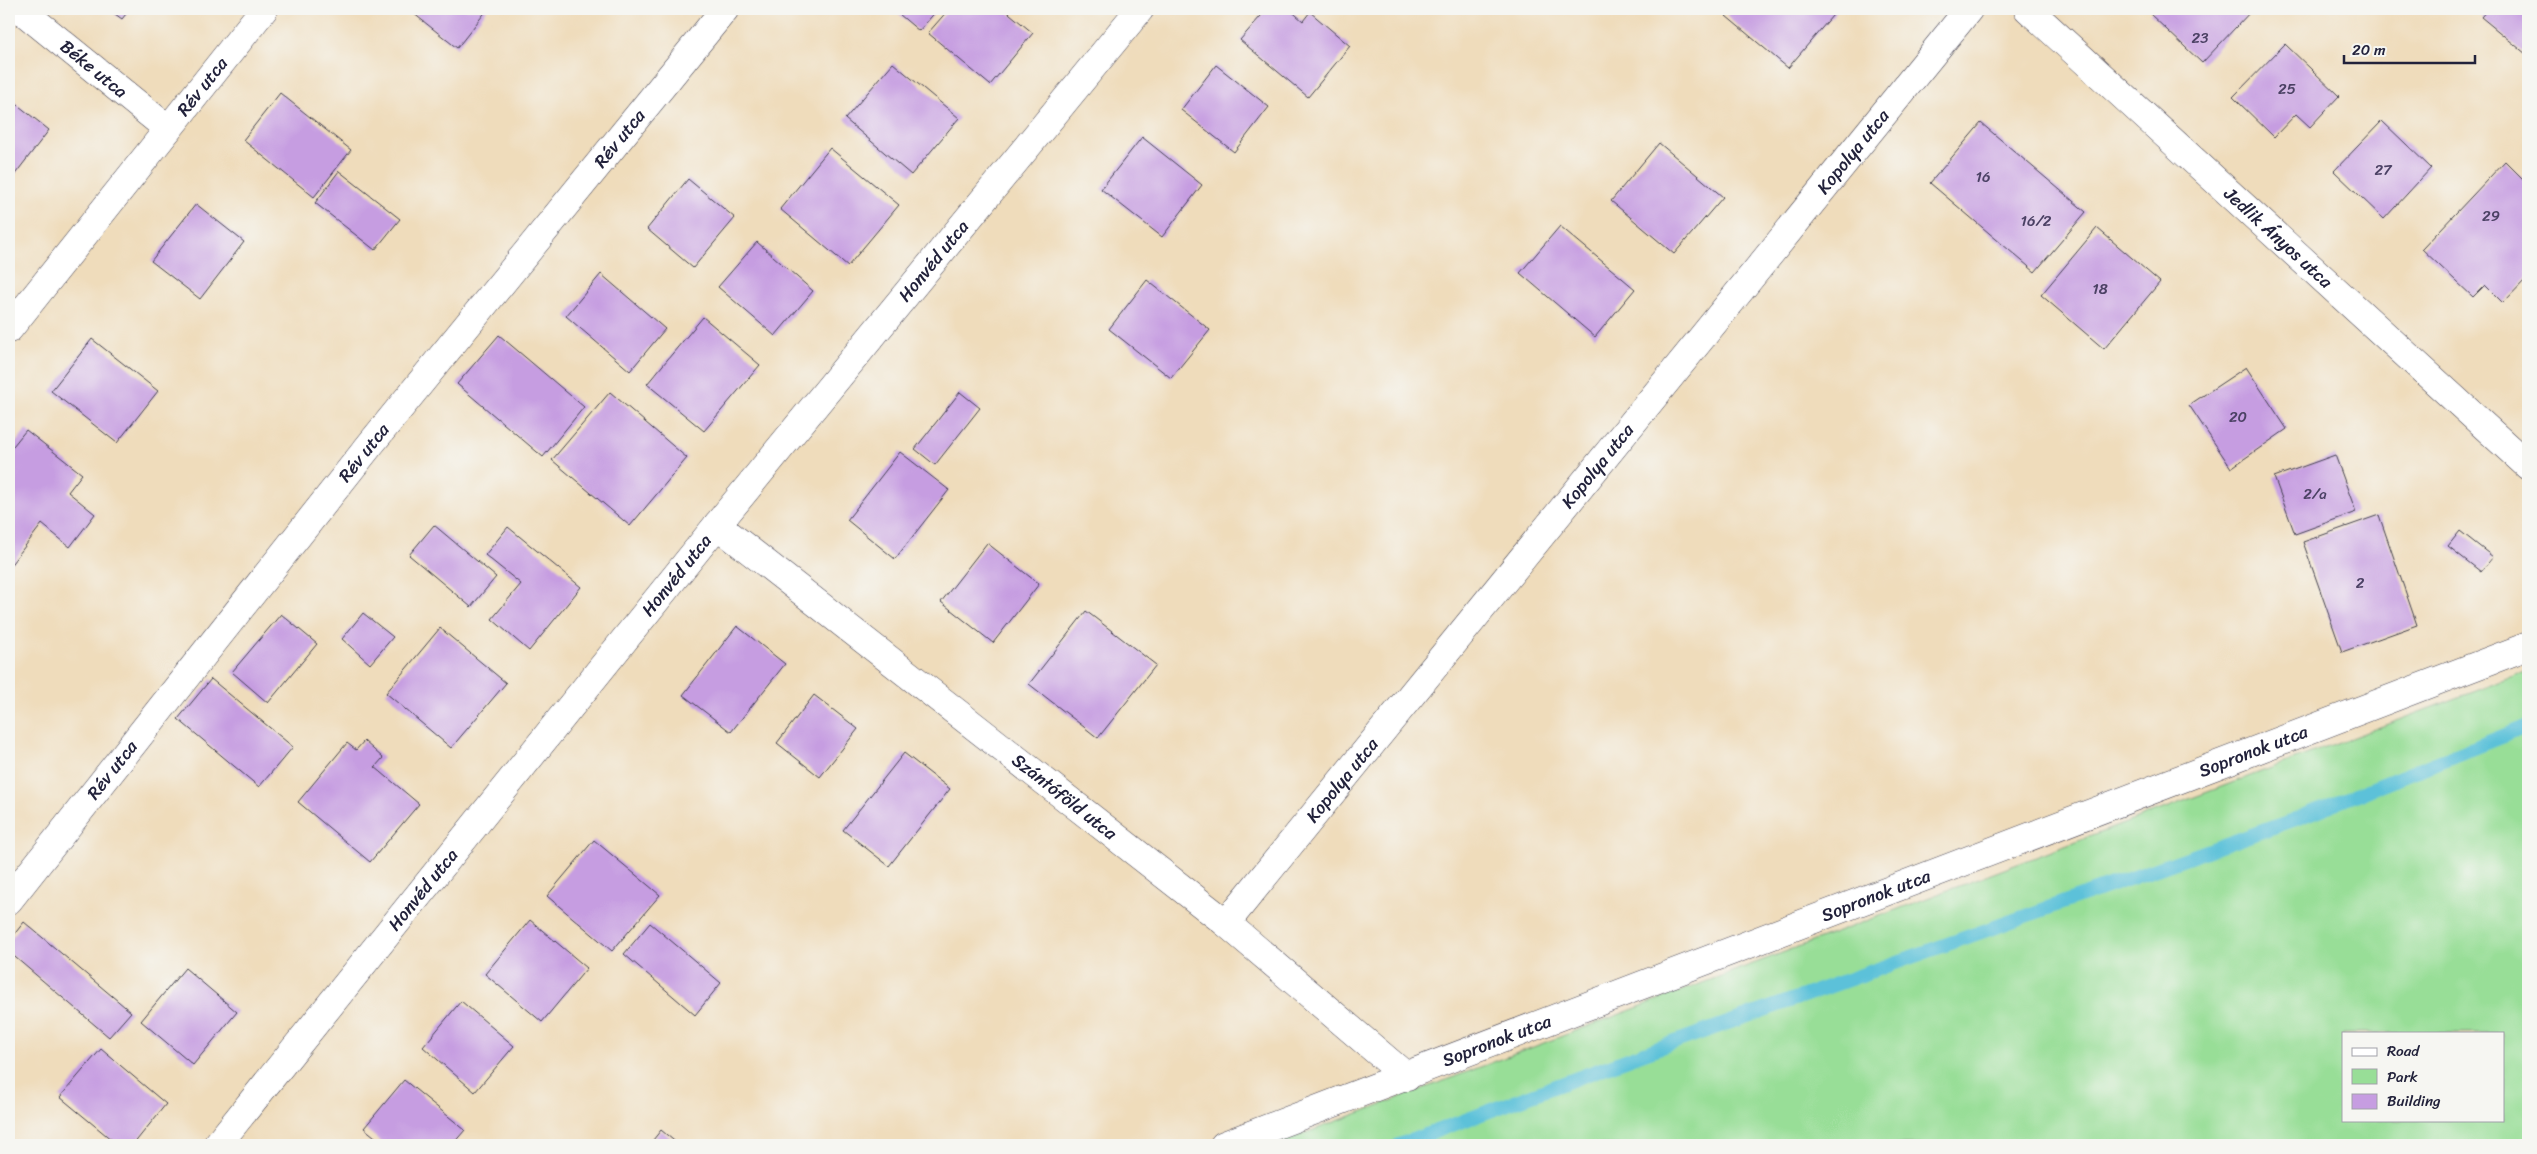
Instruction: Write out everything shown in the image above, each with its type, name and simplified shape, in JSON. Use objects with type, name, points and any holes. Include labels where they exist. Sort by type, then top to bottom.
[{"type":"street","name":"Béke utca","points":[[20,9],[168,129]]},
{"type":"street","name":"Rév utca","points":[[9,329],[264,9]]},
{"type":"street","name":"Rév utca","points":[[9,900],[369,446],[725,9]]},
{"type":"street","name":"Honvéd utca","points":[[217,1145],[717,525],[1140,9]]},
{"type":"street","name":"Kopolya utca","points":[[1226,923],[1969,9]]},
{"type":"street","name":"Jedlik Ányos utca","points":[[2028,9],[2528,466]]},
{"type":"street","name":"Szántóföld utca","points":[[717,525],[1226,923],[1407,1077]]},
{"type":"street","name":"Sopronok utca","points":[[1224,1145],[1407,1077],[2528,646]]},
{"type":"green space","points":[[2528,671],[2528,1145],[1274,1145]]},
{"type":"building","points":[[108,9],[130,9],[122,19]]},
{"type":"building","points":[[408,9],[486,9],[487,10],[457,48]]},
{"type":"building","points":[[893,9],[938,9],[919,31]]},
{"type":"building","points":[[949,9],[1004,9],[1033,33],[990,85],[928,33]]},
{"type":"building","points":[[1267,9],[1289,9],[1303,21],[1310,12],[1350,46],[1308,97],[1240,40]]},
{"type":"building","points":[[1733,9],[1838,9],[1788,68],[1726,16]]},
{"type":"building","points":[[2155,9],[2253,9],[2202,63],[2150,14]]},
{"type":"building","points":[[2488,9],[2528,9],[2528,51],[2526,54],[2481,17]]},
{"type":"building","points":[[2285,44],[2339,96],[2310,127],[2296,114],[2274,137],[2233,97]]},
{"type":"building","points":[[893,63],[959,118],[911,175],[845,119]]},
{"type":"building","points":[[1216,65],[1269,107],[1234,152],[1181,110]]},
{"type":"building","points":[[280,93],[351,150],[314,197],[243,140]]},
{"type":"building","points":[[9,98],[49,130],[9,182]]},
{"type":"building","points":[[2382,121],[2431,168],[2384,219],[2334,171]]},
{"type":"building","points":[[1981,123],[2086,212],[2035,272],[1930,183]]},
{"type":"building","points":[[1142,137],[1202,185],[1162,237],[1101,189]]},
{"type":"building","points":[[1659,143],[1723,197],[1674,254],[1611,201]]},
{"type":"building","points":[[830,148],[899,205],[848,266],[780,209]]},
{"type":"building","points":[[2505,161],[2528,184],[2528,277],[2503,303],[2485,285],[2473,297],[2422,249]]},
{"type":"building","points":[[339,171],[400,219],[375,250],[315,203]]},
{"type":"building","points":[[688,179],[735,218],[693,268],[647,229]]},
{"type":"building","points":[[196,204],[244,242],[200,299],[151,261]]},
{"type":"building","points":[[1560,226],[1635,289],[1595,337],[1520,273]]},
{"type":"building","points":[[2097,228],[2160,282],[2104,349],[2041,295]]},
{"type":"building","points":[[757,242],[813,291],[775,336],[718,287]]},
{"type":"building","points":[[601,274],[665,329],[630,371],[566,316]]},
{"type":"building","points":[[1147,280],[1210,330],[1171,378],[1109,329]]},
{"type":"building","points":[[703,317],[760,365],[704,431],[647,384]]},
{"type":"building","points":[[499,335],[584,407],[543,457],[457,384]]},
{"type":"building","points":[[92,339],[158,391],[117,443],[51,391]]},
{"type":"building","points":[[2246,367],[2287,429],[2231,468],[2189,405]]},
{"type":"building","points":[[610,392],[687,458],[630,526],[552,460]]},
{"type":"building","points":[[960,392],[980,408],[935,465],[915,449]]},
{"type":"building","points":[[26,430],[82,474],[68,492],[95,514],[70,547],[42,524],[9,567],[9,451]]},
{"type":"building","points":[[900,452],[949,490],[895,559],[847,520]]},
{"type":"building","points":[[2335,455],[2356,512],[2295,534],[2274,477]]},
{"type":"building","points":[[2379,515],[2417,625],[2342,652],[2303,542]]},
{"type":"building","points":[[434,525],[496,577],[471,607],[409,555]]},
{"type":"building","points":[[508,527],[581,587],[529,651],[492,619],[521,584],[485,555]]},
{"type":"building","points":[[2460,531],[2493,557],[2481,572],[2448,546]]},
{"type":"building","points":[[987,543],[1039,584],[993,643],[941,602]]},
{"type":"building","points":[[1086,611],[1156,665],[1098,738],[1029,684]]},
{"type":"building","points":[[363,613],[393,637],[370,664],[342,639]]},
{"type":"building","points":[[281,614],[317,644],[268,703],[232,672]]},
{"type":"building","points":[[737,626],[785,664],[731,732],[683,695]]},
{"type":"building","points":[[440,628],[506,683],[451,748],[386,693]]},
{"type":"building","points":[[211,679],[293,747],[259,787],[178,719]]},
{"type":"building","points":[[814,695],[858,729],[820,777],[777,743]]},
{"type":"building","points":[[364,741],[383,758],[375,767],[419,804],[370,862],[298,802],[347,743],[356,750]]},
{"type":"building","points":[[904,753],[950,789],[889,866],[843,830]]},
{"type":"building","points":[[594,840],[660,895],[612,951],[547,896]]},
{"type":"building","points":[[530,920],[587,968],[542,1022],[485,974]]},
{"type":"building","points":[[24,922],[131,1012],[109,1037],[9,952],[9,941]]},
{"type":"building","points":[[650,923],[721,983],[695,1015],[624,954]]},
{"type":"building","points":[[185,968],[237,1012],[193,1065],[141,1021]]},
{"type":"building","points":[[461,1001],[514,1046],[475,1092],[423,1047]]},
{"type":"building","points":[[101,1049],[166,1104],[133,1145],[118,1145],[60,1097]]},
{"type":"building","points":[[404,1080],[465,1130],[452,1145],[385,1145],[364,1128]]},
{"type":"building","points":[[661,1130],[679,1145],[649,1145]]},
{"type":"waterway","points":[[1399,1145],[1636,1056],[2293,820],[2528,726]]}]
